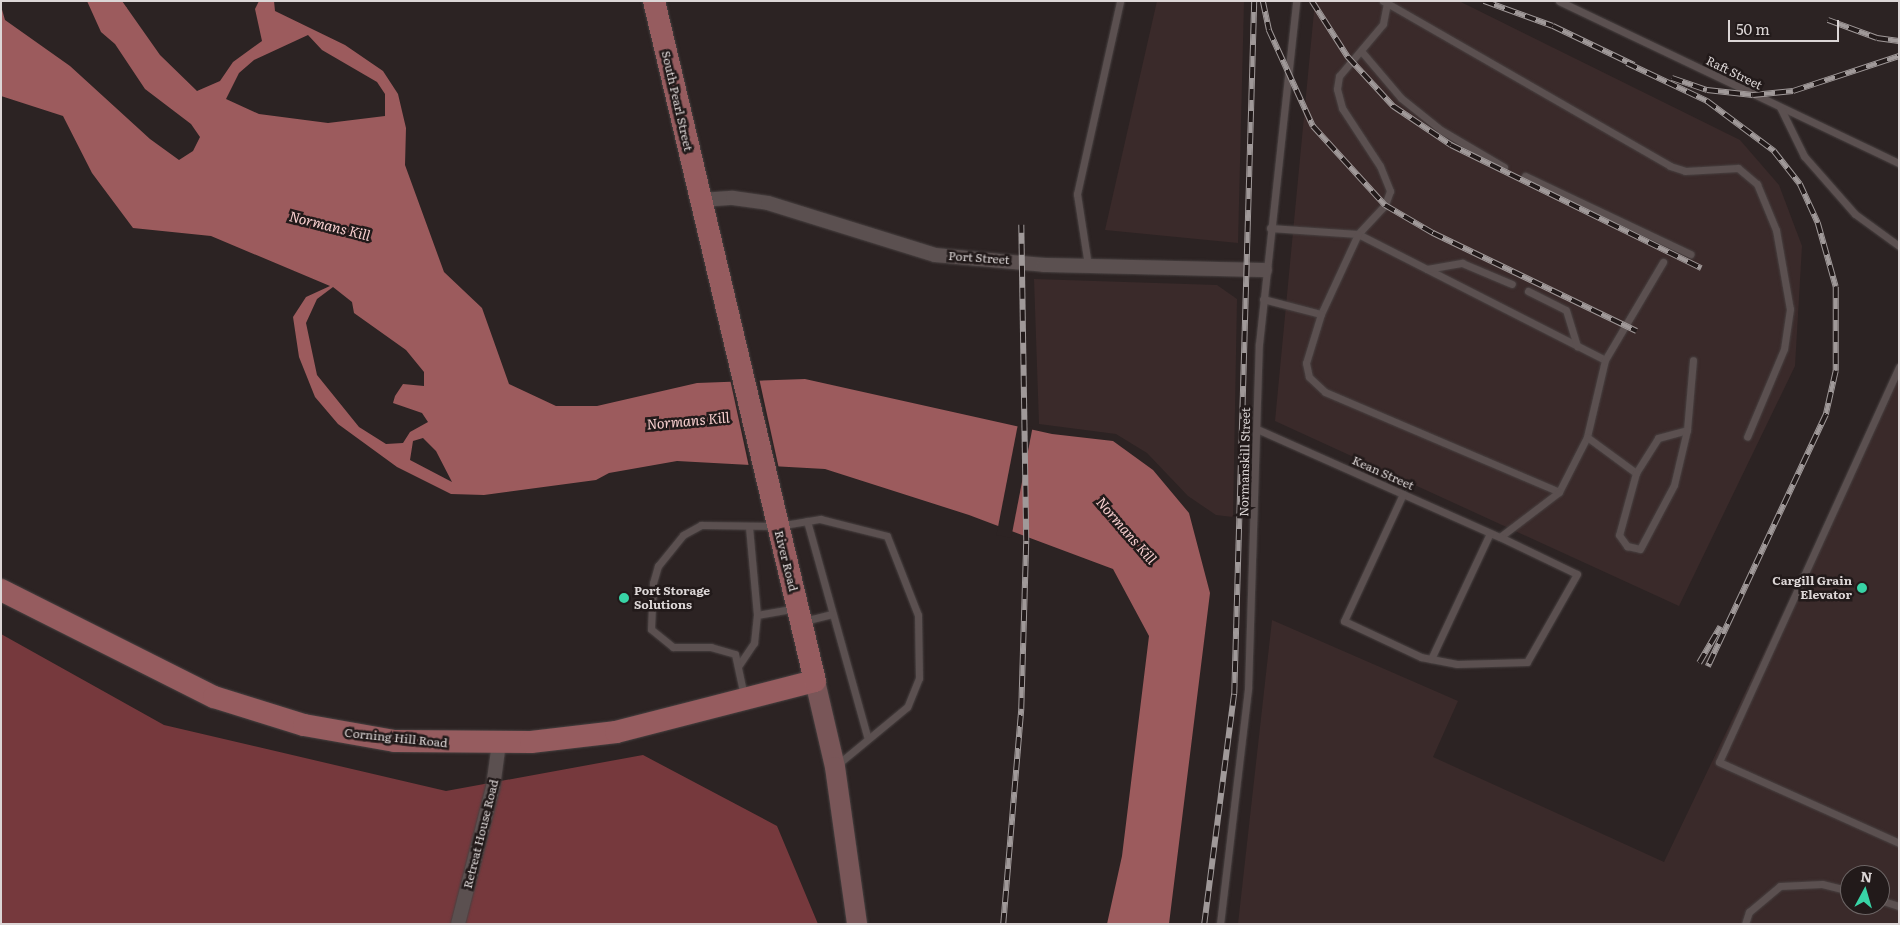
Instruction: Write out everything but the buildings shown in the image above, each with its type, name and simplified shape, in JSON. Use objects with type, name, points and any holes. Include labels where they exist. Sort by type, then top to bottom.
[{"type":"main road","name":"South Pearl Street","points":[[654,1],[701,200]]},
{"type":"main road","name":"River Road","points":[[701,200],[835,767],[857,924]]},
{"type":"main road","name":"Corning Hill Road","points":[[1,590],[186,685],[274,717],[387,740],[499,743],[616,732],[815,681]]},
{"type":"street","name":"Port Street","points":[[701,200],[733,198],[768,203],[935,255],[1088,265],[1265,270]]},
{"type":"street","name":"Retreat House Road","points":[[458,924],[493,787],[499,743]]},
{"type":"lane","points":[[1088,265],[1077,194],[1120,1]]},
{"type":"lane","name":"Normanskill Street","points":[[1220,924],[1248,690],[1257,429],[1265,270],[1296,1]]},
{"type":"lane","name":"Raft Street","points":[[1560,1],[1899,163]]},
{"type":"lane","points":[[1559,492],[1324,392],[1309,377],[1306,363],[1321,314],[1358,234],[1385,205],[1390,191],[1380,166],[1342,108],[1337,89],[1339,76],[1362,52],[1383,24],[1385,2],[1670,166],[1686,171],[1738,168],[1757,184],[1776,230],[1790,309],[1784,349],[1747,437]]},
{"type":"lane","points":[[1362,52],[1408,103],[1441,130],[1504,166]]},
{"type":"lane","points":[[1780,107],[1804,156],[1856,214],[1899,246]]},
{"type":"lane","points":[[1526,176],[1690,254]]},
{"type":"lane","points":[[1270,228],[1358,234],[1605,360]]},
{"type":"lane","points":[[1427,269],[1462,262],[1512,284]]},
{"type":"lane","points":[[1500,537],[1559,492],[1587,437],[1605,360],[1663,262]]},
{"type":"lane","points":[[1528,292],[1566,310],[1577,346]]},
{"type":"lane","points":[[1263,299],[1321,314]]},
{"type":"lane","points":[[1687,430],[1658,438],[1636,473],[1619,535],[1627,546],[1640,549],[1674,485],[1687,430],[1693,360]]},
{"type":"lane","points":[[1899,367],[1719,762],[1899,844]]},
{"type":"lane","name":"Kean Street","points":[[1257,429],[1500,537],[1577,574],[1527,662],[1457,664],[1431,659]]},
{"type":"lane","points":[[1587,437],[1636,473]]},
{"type":"lane","points":[[1403,494],[1344,621],[1431,659],[1490,533]]},
{"type":"lane","points":[[745,700],[739,665],[729,650],[673,646],[659,640],[652,629],[653,583],[658,566],[691,527],[778,526],[820,519],[887,536],[918,615],[919,678],[906,707],[867,736],[835,767]]},
{"type":"lane","points":[[807,521],[867,736]]},
{"type":"lane","points":[[739,665],[754,643],[757,615],[749,527]]},
{"type":"lane","points":[[757,615],[832,614]]},
{"type":"lane","points":[[1745,924],[1749,912],[1780,886],[1822,884],[1840,888]]},
{"type":"shaded area","points":[[1157,1],[1244,1],[1238,243],[1105,230]]},
{"type":"shaded area","points":[[1315,1],[1459,1],[1740,140],[1779,185],[1802,246],[1795,366],[1679,606],[1275,421]]},
{"type":"shaded area","points":[[1034,279],[1217,285],[1237,299],[1233,517],[1216,515],[1188,496],[1147,453],[1116,434],[1039,424]]},
{"type":"shaded area","points":[[1899,371],[1899,924],[1238,924],[1272,620],[1458,701],[1433,757],[1664,862]]},
{"type":"shaded area","points":[[1,634],[164,725],[446,791],[643,755],[777,826],[818,924],[1,924]]},
{"type":"water","name":"Normans Kill","points":[[87,1],[122,1],[160,55],[197,91],[220,81],[233,62],[262,41],[255,9],[259,1],[274,1],[275,11],[345,45],[383,71],[398,94],[406,128],[405,165],[444,272],[482,308],[509,384],[556,406],[597,406],[697,383],[805,379],[1052,434],[1113,441],[1153,470],[1189,513],[1210,593],[1169,924],[1107,924],[1122,856],[1149,636],[1113,569],[969,515],[825,469],[677,461],[609,473],[596,480],[484,495],[451,494],[397,467],[338,424],[315,397],[299,357],[293,317],[306,297],[330,286],[211,236],[133,228],[92,173],[63,116],[1,96],[1,6],[5,20],[70,66],[150,139],[179,160],[193,151],[200,137],[191,124],[145,89],[115,44],[101,32]],"holes":[[[308,35],[322,50],[377,82],[385,94],[385,116],[328,123],[259,114],[226,99],[239,73],[254,60]],[[333,287],[352,302],[354,313],[406,350],[424,372],[424,386],[403,384],[395,396],[393,403],[422,413],[428,422],[410,432],[403,443],[386,444],[359,427],[317,375],[306,323],[317,299]],[[423,438],[436,451],[452,482],[410,460],[413,441]]]},
{"type":"pier","points":[[759,378],[779,469],[749,467],[730,379]]},
{"type":"pier","points":[[1018,424],[1033,427],[1011,538],[996,535]]},
{"type":"railway","points":[[1204,924],[1234,694],[1254,1]]},
{"type":"railway","points":[[1263,1],[1269,30],[1313,126],[1385,205],[1433,233],[1637,331]]},
{"type":"railway","points":[[1312,1],[1348,57],[1393,106],[1451,145],[1701,268]]},
{"type":"railway","points":[[1484,1],[1553,26],[1634,65]]},
{"type":"railway","points":[[1828,20],[1877,38],[1899,41]]},
{"type":"railway","points":[[1672,78],[1707,90],[1753,95],[1793,91],[1899,56]]},
{"type":"railway","points":[[1627,63],[1707,101],[1774,151],[1800,184],[1818,223],[1836,287],[1836,371],[1826,415],[1708,667]]},
{"type":"railway","points":[[1003,924],[1021,709],[1026,541],[1021,225]]},
{"type":"railway","points":[[1699,663],[1720,627]]},
{"type":"place","name":"Cargill Grain Elevator","points":[[1862,588]]},
{"type":"place","name":"Port Storage Solutions","points":[[624,598]]}]
